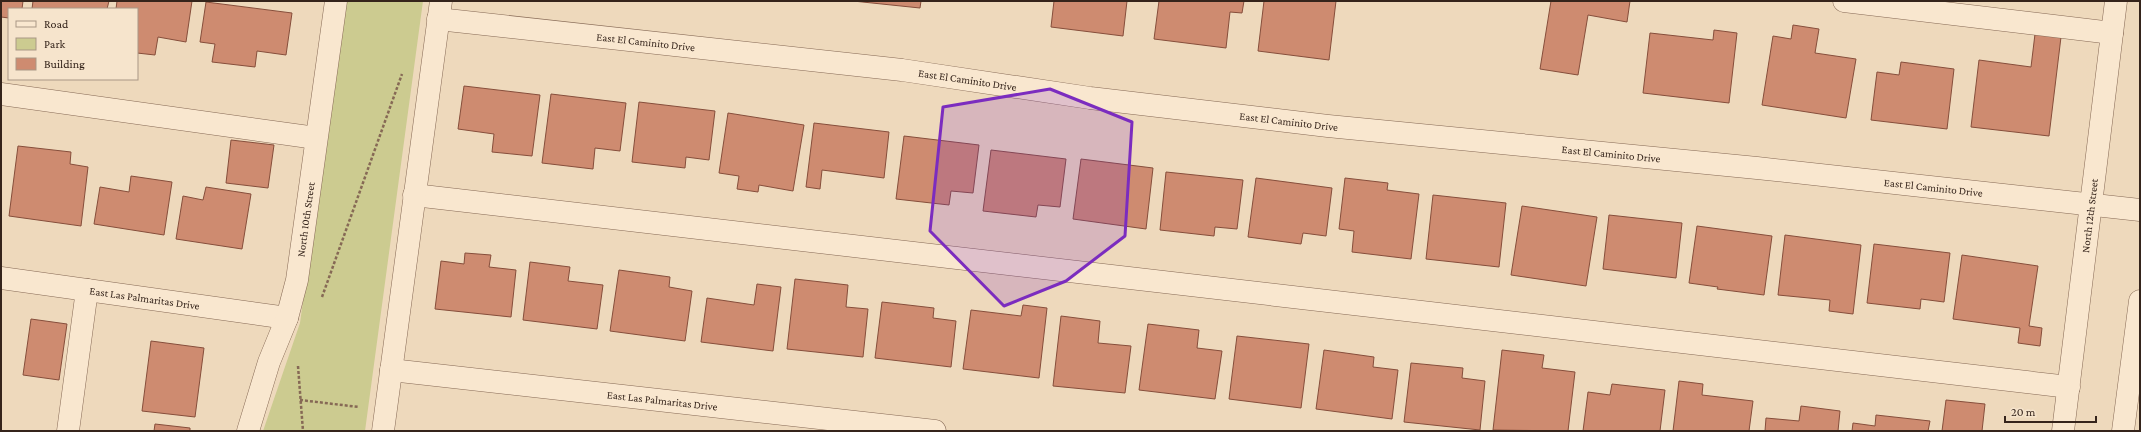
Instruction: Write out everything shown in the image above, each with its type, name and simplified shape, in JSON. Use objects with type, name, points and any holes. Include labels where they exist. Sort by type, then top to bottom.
[{"type":"street","name":"North 10th Street","points":[[248,431],[269,362],[287,318],[297,280],[336,1]]},
{"type":"street","points":[[1844,1],[2112,33]]},
{"type":"street","name":"North 12th Street","points":[[2063,431],[2116,1]]},
{"type":"street","points":[[383,431],[440,10]]},
{"type":"street","name":"East El Caminito Drive","points":[[440,10],[902,70],[1090,98],[1328,126],[1749,167],[2140,210]]},
{"type":"street","points":[[1,94],[316,138]]},
{"type":"street","points":[[414,195],[2069,387]]},
{"type":"street","name":"East Las Palmaritas Drive","points":[[1,278],[287,318]]},
{"type":"street","points":[[68,431],[87,290]]},
{"type":"street","points":[[2123,431],[2138,337],[2140,301]]},
{"type":"street","name":"East Las Palmaritas Drive","points":[[391,370],[935,431]]},
{"type":"path","points":[[320,303],[404,69]]},
{"type":"path","points":[[298,364],[303,431]]},
{"type":"path","points":[[300,400],[386,410]]},
{"type":"highlighted area","points":[[1050,89],[1132,122],[1125,236],[1066,281],[1004,306],[930,231],[943,107]]},
{"type":"green space","points":[[344,1],[423,1],[365,431],[263,431],[300,323]]},
{"type":"building","points":[[1,1],[23,1],[22,8],[8,8],[8,18],[1,17]]},
{"type":"building","points":[[33,1],[109,1],[107,8],[32,8]]},
{"type":"building","points":[[117,1],[192,1],[186,42],[158,37],[155,55],[138,53],[138,8],[116,8]]},
{"type":"building","points":[[853,1],[921,1],[920,8]]},
{"type":"building","points":[[1054,1],[1127,1],[1123,36],[1051,27]]},
{"type":"building","points":[[1159,1],[1244,1],[1242,13],[1230,12],[1226,48],[1154,39]]},
{"type":"building","points":[[1264,1],[1336,1],[1329,60],[1258,51]]},
{"type":"building","points":[[1551,1],[1630,1],[1627,22],[1588,15],[1578,75],[1540,69]]},
{"type":"building","points":[[206,2],[292,13],[286,55],[257,51],[255,67],[212,62],[215,44],[200,42]]},
{"type":"building","points":[[1793,25],[1819,29],[1815,53],[1856,59],[1846,118],[1762,105],[1773,36],[1791,39]]},
{"type":"building","points":[[1714,30],[1737,33],[1729,103],[1643,93],[1650,33],[1713,40]]},
{"type":"building","points":[[2035,34],[2061,37],[2049,136],[1971,127],[1979,60],[2031,67]]},
{"type":"building","points":[[1901,62],[1954,69],[1947,129],[1871,120],[1877,72],[1899,75]]},
{"type":"building","points":[[464,86],[540,95],[532,156],[492,152],[494,134],[458,129]]},
{"type":"building","points":[[551,94],[626,103],[620,151],[595,148],[593,169],[542,163]]},
{"type":"building","points":[[639,102],[715,111],[709,160],[686,157],[685,168],[632,162]]},
{"type":"building","points":[[728,113],[804,125],[793,191],[759,185],[758,192],[737,189],[739,176],[719,173]]},
{"type":"building","points":[[814,123],[889,132],[884,178],[822,170],[820,189],[806,187]]},
{"type":"building","points":[[904,136],[979,145],[973,193],[951,191],[949,205],[896,199]]},
{"type":"building","points":[[231,140],[274,145],[268,188],[226,183]]},
{"type":"building","points":[[18,146],[71,152],[70,164],[88,167],[81,226],[9,216]]},
{"type":"building","points":[[991,150],[1066,159],[1060,207],[1038,205],[1036,217],[983,211]]},
{"type":"building","points":[[1081,159],[1153,168],[1146,229],[1073,219]]},
{"type":"building","points":[[1166,172],[1243,180],[1237,229],[1215,227],[1214,236],[1160,230]]},
{"type":"building","points":[[131,176],[172,182],[164,235],[94,224],[100,187],[129,192]]},
{"type":"building","points":[[1256,178],[1332,188],[1326,236],[1303,233],[1301,244],[1248,237]]},
{"type":"building","points":[[1345,178],[1388,183],[1387,190],[1419,194],[1411,259],[1352,252],[1354,231],[1339,229]]},
{"type":"building","points":[[206,187],[251,194],[242,249],[176,239],[183,196],[203,200]]},
{"type":"building","points":[[1433,195],[1506,203],[1499,267],[1426,259]]},
{"type":"building","points":[[1522,206],[1597,217],[1586,286],[1511,275]]},
{"type":"building","points":[[1609,215],[1682,223],[1676,278],[1603,269]]},
{"type":"building","points":[[1697,226],[1772,236],[1764,295],[1717,289],[1718,287],[1689,283]]},
{"type":"building","points":[[1785,235],[1861,245],[1853,314],[1829,311],[1830,300],[1778,295]]},
{"type":"building","points":[[1874,244],[1950,253],[1944,302],[1921,299],[1920,309],[1867,303]]},
{"type":"building","points":[[465,253],[491,255],[489,267],[516,270],[511,317],[435,309],[441,261],[464,264]]},
{"type":"building","points":[[1962,255],[2038,266],[2029,326],[2042,328],[2040,346],[2018,343],[2020,328],[1953,319]]},
{"type":"building","points":[[530,262],[570,267],[568,281],[603,285],[597,329],[523,320]]},
{"type":"building","points":[[619,270],[670,277],[669,287],[692,291],[685,341],[610,331]]},
{"type":"building","points":[[795,279],[848,285],[846,307],[868,309],[863,357],[787,349]]},
{"type":"building","points":[[757,284],[781,287],[773,351],[701,342],[707,298],[754,305]]},
{"type":"building","points":[[882,302],[934,308],[933,318],[956,321],[951,367],[875,358]]},
{"type":"building","points":[[1023,305],[1047,308],[1039,378],[963,369],[971,310],[1021,316]]},
{"type":"building","points":[[1061,316],[1100,321],[1098,343],[1131,346],[1125,393],[1053,386]]},
{"type":"building","points":[[31,319],[67,324],[59,380],[23,375]]},
{"type":"building","points":[[1148,324],[1199,330],[1197,348],[1222,351],[1215,399],[1139,390]]},
{"type":"building","points":[[1237,336],[1309,344],[1301,408],[1229,399]]},
{"type":"building","points":[[151,341],[204,348],[195,417],[142,411]]},
{"type":"building","points":[[1324,350],[1374,357],[1373,367],[1398,370],[1392,419],[1316,409]]},
{"type":"building","points":[[1502,350],[1544,355],[1542,368],[1575,372],[1568,431],[1493,430]]},
{"type":"building","points":[[1411,363],[1463,368],[1462,378],[1485,381],[1480,430],[1404,422]]},
{"type":"building","points":[[1679,381],[1703,384],[1702,395],[1753,401],[1749,431],[1673,431]]},
{"type":"building","points":[[1612,384],[1665,390],[1660,431],[1583,431],[1588,392],[1610,395]]},
{"type":"building","points":[[1946,400],[1985,404],[1982,431],[1942,431]]},
{"type":"building","points":[[1801,406],[1840,411],[1838,431],[1765,431],[1766,418],[1799,421]]},
{"type":"building","points":[[1876,415],[1930,421],[1928,431],[1852,431],[1853,423],[1875,426]]},
{"type":"building","points":[[155,424],[190,428],[190,431],[154,431]]}]
